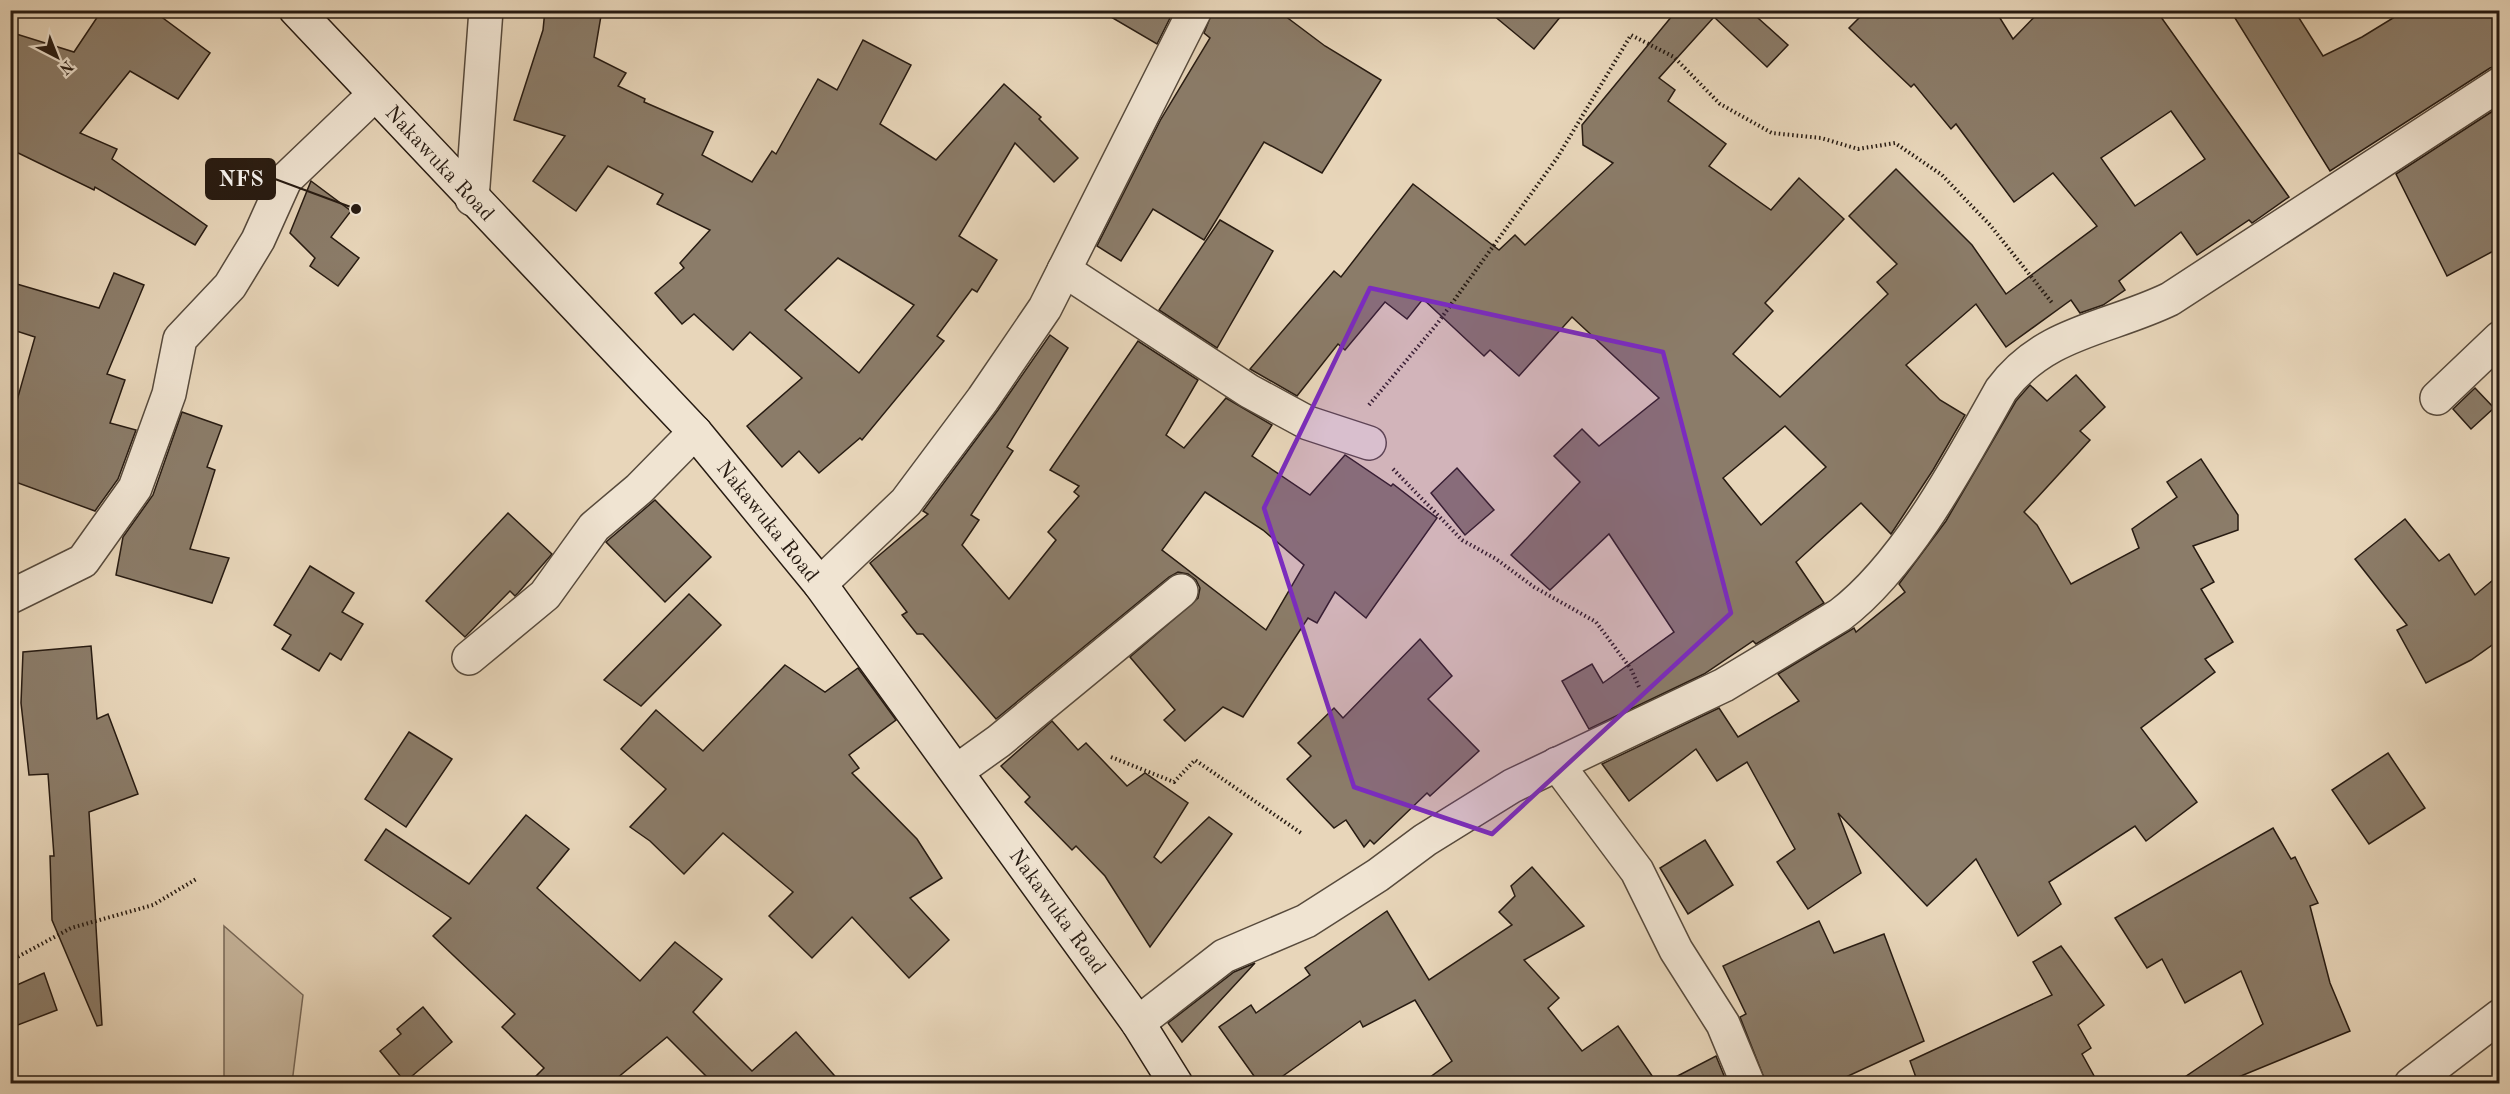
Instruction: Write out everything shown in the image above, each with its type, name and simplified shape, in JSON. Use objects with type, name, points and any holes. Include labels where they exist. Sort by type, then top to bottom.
[{"type":"street","name":"Nakawuka Road","points":[[296,10],[472,199],[695,432],[820,584],[1138,1023],[1176,1083]]},
{"type":"street","points":[[472,199],[486,10]]},
{"type":"street","points":[[820,584],[906,502],[983,399],[1045,308],[1195,10]]},
{"type":"street","points":[[1138,1023],[1224,956],[1306,921],[1378,875],[1425,840],[1512,786],[1750,670],[1856,602],[1904,547],[1929,512],[2014,372],[2034,356],[2076,333],[2121,320],[2170,298],[2499,84]]},
{"type":"street","points":[[10,597],[83,561],[135,488],[169,394],[180,339],[231,286],[258,240],[285,180],[375,94]]},
{"type":"street","points":[[1064,270],[1259,396],[1308,423],[1369,443]]},
{"type":"street","points":[[2437,398],[2499,338]]},
{"type":"street","points":[[470,658],[545,595],[594,527],[639,489],[695,432]]},
{"type":"street","points":[[957,771],[999,741],[1181,591]]},
{"type":"street","points":[[1557,764],[1637,871],[1676,950],[1723,1024],[1748,1083]]},
{"type":"street","points":[[2411,1083],[2499,1016]]},
{"type":"path","points":[[1652,718],[1631,669],[1596,622],[1534,587],[1496,559],[1462,540],[1369,443],[1369,404],[1437,324],[1557,158],[1631,35],[1674,57],[1720,104],[1772,133],[1821,138],[1858,149],[1895,143],[1942,175],[1990,225],[2076,333]]},
{"type":"path","points":[[1111,757],[1174,782],[1195,760],[1301,833]]},
{"type":"path","points":[[10,961],[71,928],[153,905],[198,878]]},
{"type":"highlighted area","points":[[1370,288],[1663,352],[1731,613],[1492,834],[1354,787],[1264,508]]},
{"type":"shaded area","points":[[224,926],[303,995],[292,1083],[224,1083]]},
{"type":"building","points":[[102,10],[152,10],[210,53],[178,99],[130,71],[80,133],[117,149],[112,159],[207,226],[195,245],[95,187],[94,190],[10,149],[10,32],[74,52]]},
{"type":"building","points":[[545,10],[602,10],[594,57],[626,73],[618,86],[645,99],[644,102],[713,132],[702,155],[752,182],[772,151],[776,154],[818,79],[837,90],[863,40],[911,65],[880,124],[936,160],[1004,84],[1041,117],[1039,119],[1078,158],[1054,182],[1015,143],[959,236],[997,260],[977,292],[972,289],[937,336],[944,341],[862,440],[860,438],[819,473],[799,451],[782,467],[747,426],[802,378],[750,332],[733,350],[694,314],[682,324],[655,293],[684,268],[680,263],[710,230],[657,204],[663,194],[608,166],[576,211],[533,181],[565,136],[514,120],[543,30]],"holes":[[[838,258],[914,305],[859,373],[785,310]]]},
{"type":"building","points":[[1099,10],[1174,10],[1157,44]]},
{"type":"building","points":[[1213,10],[1277,10],[1325,46],[1381,80],[1322,173],[1264,142],[1204,240],[1153,209],[1121,261],[1097,246],[1161,119],[1210,38],[1204,33]]},
{"type":"building","points":[[1487,10],[1566,10],[1534,49]]},
{"type":"building","points":[[1677,10],[1749,10],[1788,45],[1767,67],[1714,17],[1659,78],[1675,90],[1668,101],[1726,144],[1709,166],[1771,210],[1799,178],[1844,219],[1765,303],[1773,311],[1733,354],[1780,397],[1888,294],[1877,282],[1897,264],[1849,216],[1896,169],[1972,245],[2006,294],[2097,226],[2053,173],[2014,202],[1956,124],[1951,129],[1914,84],[1911,87],[1849,28],[1867,10],[1995,10],[2013,39],[2041,10],[2156,10],[2289,197],[2252,223],[2249,220],[2197,255],[2181,232],[2119,281],[2125,290],[2103,305],[2080,313],[2071,300],[2006,347],[1976,304],[1906,365],[1940,400],[1965,415],[1933,470],[1891,534],[1861,503],[1796,562],[1824,603],[1756,644],[1753,641],[1704,674],[1589,729],[1562,681],[1592,664],[1603,683],[1674,632],[1609,534],[1550,590],[1511,555],[1580,482],[1554,456],[1582,429],[1599,446],[1659,398],[1572,317],[1519,376],[1490,350],[1484,356],[1423,299],[1407,319],[1385,302],[1345,350],[1338,344],[1297,396],[1250,369],[1334,271],[1341,277],[1413,184],[1499,250],[1515,235],[1525,245],[1613,163],[1583,145],[1582,125]],"holes":[[[2171,111],[2205,159],[2135,206],[2101,158]],[[1785,426],[1826,467],[1761,525],[1723,478]]]},
{"type":"building","points":[[2230,10],[2294,10],[2323,56],[2362,37],[2406,10],[2491,10],[2499,25],[2499,65],[2490,68],[2330,171]]},
{"type":"building","points":[[2499,107],[2499,248],[2447,276],[2396,174]]},
{"type":"building","points":[[311,181],[351,211],[331,237],[359,258],[338,286],[310,266],[315,258],[290,233]]},
{"type":"building","points":[[1220,220],[1273,251],[1217,348],[1159,310]]},
{"type":"building","points":[[114,273],[144,285],[107,374],[125,380],[110,423],[136,430],[118,479],[95,511],[10,480],[10,425],[35,337],[10,329],[10,282],[99,308]]},
{"type":"building","points":[[1050,335],[1068,348],[1007,447],[1013,451],[971,515],[979,520],[962,545],[1009,599],[1056,540],[1048,532],[1079,496],[1074,492],[1079,486],[1050,470],[1138,341],[1198,380],[1166,435],[1184,448],[1226,398],[1272,425],[1252,456],[1310,495],[1345,455],[1391,486],[1393,484],[1437,518],[1366,618],[1335,592],[1317,623],[1308,618],[1243,717],[1223,707],[1185,741],[1164,720],[1175,710],[1130,657],[1198,598],[1200,588],[1196,580],[1188,574],[1178,572],[996,719],[923,634],[917,634],[902,615],[907,612],[870,563],[928,514],[923,511]],"holes":[[[1205,492],[1263,530],[1304,565],[1266,630],[1162,550]]]},
{"type":"building","points":[[2076,375],[2105,407],[2080,431],[2090,440],[2024,512],[2037,525],[2071,584],[2139,548],[2132,529],[2177,497],[2167,482],[2201,459],[2238,515],[2238,530],[2193,546],[2214,582],[2201,589],[2233,642],[2205,659],[2215,672],[2141,728],[2197,802],[2146,841],[2135,826],[2049,882],[2061,904],[2018,936],[1976,859],[1927,906],[1838,813],[1861,873],[1808,909],[1777,862],[1795,849],[1747,762],[1717,781],[1696,749],[1629,801],[1602,764],[1719,708],[1738,737],[1799,701],[1778,674],[1854,628],[1856,632],[1905,592],[1899,584],[1946,521],[2016,401],[2030,385],[2047,401]]},
{"type":"building","points":[[2475,388],[2494,408],[2471,429],[2453,409]]},
{"type":"building","points":[[182,412],[222,426],[207,467],[215,470],[190,549],[229,558],[212,603],[116,575],[123,537],[153,495]]},
{"type":"building","points":[[1457,468],[1494,510],[1465,535],[1431,493]]},
{"type":"building","points":[[655,500],[711,557],[665,602],[606,542]]},
{"type":"building","points":[[508,513],[552,554],[515,596],[510,591],[465,637],[426,601]]},
{"type":"building","points":[[2405,519],[2439,561],[2449,554],[2475,595],[2499,575],[2499,640],[2471,660],[2426,683],[2397,630],[2407,625],[2355,559]]},
{"type":"building","points":[[310,566],[354,593],[342,612],[363,624],[341,660],[330,653],[319,671],[282,649],[291,635],[274,625]]},
{"type":"building","points":[[689,594],[721,625],[641,706],[604,680]]},
{"type":"building","points":[[1420,639],[1452,676],[1428,699],[1479,751],[1430,796],[1427,793],[1374,844],[1370,840],[1364,847],[1346,820],[1334,828],[1287,779],[1311,756],[1298,743],[1334,708],[1343,718]]},
{"type":"building","points":[[91,646],[97,719],[108,714],[138,794],[89,812],[102,1025],[97,1026],[52,920],[50,856],[54,856],[48,774],[29,775],[21,703],[23,652]]},
{"type":"building","points":[[785,665],[825,692],[858,668],[896,720],[849,755],[859,768],[852,773],[917,839],[942,878],[910,898],[949,940],[909,978],[852,917],[812,958],[769,916],[793,892],[723,833],[684,874],[650,841],[630,827],[666,789],[621,749],[656,710],[703,751]]},
{"type":"building","points":[[1052,721],[1078,750],[1086,743],[1127,786],[1145,773],[1188,803],[1154,857],[1161,863],[1209,817],[1232,834],[1150,947],[1105,876],[1076,846],[1072,850],[1025,802],[1030,797],[1001,766]]},
{"type":"building","points":[[409,732],[452,759],[406,827],[365,799]]},
{"type":"building","points":[[2388,753],[2425,808],[2369,844],[2332,790]]},
{"type":"building","points":[[526,815],[569,849],[537,888],[640,981],[675,942],[722,979],[693,1012],[752,1071],[796,1032],[841,1083],[713,1083],[667,1037],[611,1083],[529,1083],[544,1068],[502,1027],[515,1014],[433,936],[451,918],[365,860],[386,829],[469,884]]},
{"type":"building","points":[[2273,828],[2291,859],[2295,857],[2318,903],[2310,906],[2330,983],[2350,1031],[2224,1083],[2176,1083],[2263,1024],[2241,971],[2185,1003],[2162,959],[2147,968],[2115,918]]},
{"type":"building","points":[[1705,840],[1733,885],[1688,914],[1660,868]]},
{"type":"building","points":[[1532,867],[1584,926],[1524,960],[1559,998],[1548,1008],[1582,1051],[1618,1026],[1657,1083],[1422,1083],[1452,1061],[1415,1000],[1363,1027],[1360,1021],[1273,1083],[1259,1083],[1219,1027],[1251,1005],[1256,1013],[1310,975],[1305,968],[1387,911],[1429,980],[1512,925],[1499,912],[1515,896],[1511,886]]},
{"type":"building","points":[[1819,921],[1834,953],[1884,934],[1924,1041],[1833,1083],[1766,1083],[1740,1017],[1746,1014],[1723,966]]},
{"type":"building","points":[[2061,946],[2104,1005],[2078,1025],[2091,1048],[2082,1054],[2098,1083],[1918,1083],[1910,1061],[2052,995],[2033,962]]},
{"type":"building","points":[[1255,963],[1182,1042],[1168,1023],[1234,972]]},
{"type":"building","points":[[44,973],[57,1010],[10,1028],[10,988]]},
{"type":"building","points":[[423,1007],[452,1042],[405,1082],[380,1051],[401,1034],[397,1029]]},
{"type":"building","points":[[1716,1056],[1727,1083],[1664,1083]]},
{"type":"place","name":"NFS","points":[[356,209]]}]
